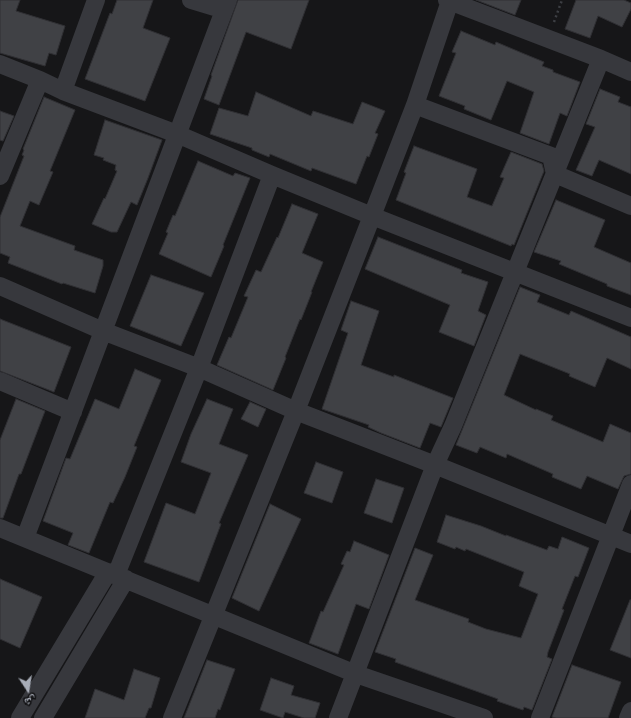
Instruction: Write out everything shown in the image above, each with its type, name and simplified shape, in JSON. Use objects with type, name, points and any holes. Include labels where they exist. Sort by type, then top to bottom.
[{"type":"street","points":[[63,91],[96,0]]},
{"type":"street","points":[[25,538],[226,5],[191,0]]},
{"type":"street","points":[[172,718],[296,411],[415,105],[448,1],[601,59],[631,72]]},
{"type":"street","points":[[338,718],[435,465],[453,426],[601,59]]},
{"type":"street","points":[[0,64],[63,91],[177,134],[272,176],[631,318]]},
{"type":"street","points":[[2,166],[40,80]]},
{"type":"street","points":[[415,105],[551,156],[555,174]]},
{"type":"street","points":[[555,174],[631,206]]},
{"type":"street","points":[[43,718],[117,576],[199,368],[272,176]]},
{"type":"street","points":[[0,286],[103,331],[199,368],[296,411],[631,544]]},
{"type":"street","points":[[0,381],[73,412]]},
{"type":"street","points":[[540,718],[631,484]]},
{"type":"street","points":[[0,528],[356,674],[484,718]]},
{"type":"street","points":[[20,718],[117,576]]},
{"type":"street","points":[[628,718],[631,711]]},
{"type":"path","points":[[547,39],[562,0]]},
{"type":"building","points":[[0,0],[20,0],[16,11],[65,26],[56,55],[49,53],[45,66],[0,53]]},
{"type":"building","points":[[117,0],[153,0],[143,28],[170,38],[145,101],[85,79],[110,13],[112,14]]},
{"type":"building","points":[[238,0],[309,0],[291,49],[246,32],[219,105],[204,99]]},
{"type":"building","points":[[476,0],[521,0],[515,15]]},
{"type":"building","points":[[576,0],[624,0],[631,3],[631,9],[622,27],[598,16],[590,38],[565,29]]},
{"type":"building","points":[[461,31],[495,45],[496,42],[544,62],[542,66],[553,70],[553,72],[580,82],[567,116],[560,113],[549,144],[520,133],[534,92],[507,81],[491,120],[464,109],[465,106],[439,96],[456,53],[452,52]]},
{"type":"building","points":[[600,89],[620,97],[618,102],[631,107],[631,174],[599,160],[592,176],[576,170],[595,127],[586,124]]},
{"type":"building","points":[[256,92],[311,116],[313,111],[353,124],[362,102],[385,111],[375,133],[378,134],[369,157],[367,156],[356,184],[312,168],[311,171],[270,154],[269,157],[252,150],[252,148],[210,134],[219,108],[248,116]]},
{"type":"building","points":[[44,97],[75,110],[50,171],[53,172],[39,205],[30,201],[20,226],[75,246],[74,250],[103,260],[103,266],[95,293],[63,283],[62,284],[8,263],[10,257],[0,253],[0,217],[24,156],[22,155],[23,149]]},
{"type":"building","points":[[0,111],[14,116],[3,141],[0,140]]},
{"type":"building","points":[[105,120],[162,140],[137,205],[131,202],[117,232],[111,232],[92,224],[117,171],[115,170],[116,165],[103,160],[104,158],[94,155]]},
{"type":"building","points":[[414,146],[477,169],[467,197],[492,206],[504,178],[500,177],[511,152],[542,164],[544,171],[514,245],[512,244],[511,246],[396,200],[406,173],[404,172]]},
{"type":"building","points":[[198,161],[233,176],[235,173],[250,178],[211,277],[159,254],[168,233],[166,232],[173,215],[175,216]]},
{"type":"building","points":[[556,200],[605,220],[594,247],[631,263],[631,295],[607,286],[607,284],[559,264],[561,261],[534,252]]},
{"type":"building","points":[[292,204],[318,214],[302,253],[323,262],[273,390],[217,365],[229,337],[231,338],[248,297],[244,296],[256,270],[261,272],[277,237],[278,238]]},
{"type":"building","points":[[378,237],[462,270],[461,273],[488,282],[478,311],[486,315],[474,346],[439,332],[450,305],[365,269]]},
{"type":"building","points":[[151,275],[204,293],[181,346],[130,326]]},
{"type":"building","points":[[520,287],[540,295],[537,302],[569,315],[571,311],[631,337],[631,369],[607,358],[595,387],[569,376],[570,374],[520,354],[504,395],[553,416],[551,420],[603,442],[610,424],[631,433],[631,474],[624,476],[618,489],[587,476],[581,489],[552,477],[553,474],[507,454],[506,458],[480,447],[477,453],[456,445]]},
{"type":"building","points":[[351,301],[379,311],[361,365],[394,377],[394,375],[453,398],[441,427],[430,423],[420,448],[381,433],[368,427],[369,425],[322,409],[348,333],[341,330]]},
{"type":"building","points":[[0,319],[71,347],[54,392],[0,371]]},
{"type":"building","points":[[135,369],[161,380],[134,446],[137,447],[125,477],[113,503],[110,502],[89,553],[68,545],[73,533],[43,521],[66,458],[70,459],[95,399],[119,409]]},
{"type":"building","points":[[16,399],[45,411],[3,518],[0,518],[0,440]]},
{"type":"building","points":[[207,399],[233,409],[219,444],[248,455],[219,523],[221,524],[199,582],[144,562],[166,503],[195,514],[211,473],[181,462],[191,434]]},
{"type":"building","points":[[250,402],[266,409],[258,427],[241,419]]},
{"type":"building","points":[[316,462],[343,472],[332,503],[304,493]]},
{"type":"building","points":[[376,479],[404,488],[392,523],[364,513]]},
{"type":"building","points":[[270,504],[301,519],[259,611],[232,598]]},
{"type":"building","points":[[446,515],[547,550],[549,546],[558,549],[562,537],[589,548],[578,577],[575,576],[562,609],[564,610],[547,657],[552,659],[532,710],[524,707],[523,710],[497,701],[498,699],[395,662],[396,659],[375,652],[415,548],[433,555],[415,600],[469,619],[468,622],[486,629],[521,638],[538,594],[519,586],[524,572],[466,549],[465,551],[456,547],[455,549],[437,542]]},
{"type":"building","points":[[354,541],[389,555],[369,609],[356,604],[338,654],[309,643],[321,611],[323,612],[344,565],[341,564],[347,551],[350,552]]},
{"type":"building","points":[[0,579],[42,597],[20,648],[0,639]]},
{"type":"building","points":[[631,600],[631,658],[610,650]]},
{"type":"building","points":[[207,660],[235,669],[220,710],[218,709],[215,718],[184,718]]},
{"type":"building","points":[[572,665],[621,682],[608,718],[552,717]]},
{"type":"building","points":[[134,669],[160,678],[151,708],[149,708],[145,718],[85,718],[95,689],[124,700]]},
{"type":"building","points":[[271,678],[294,686],[291,695],[320,703],[315,718],[304,718],[285,712],[283,718],[260,710]]}]
